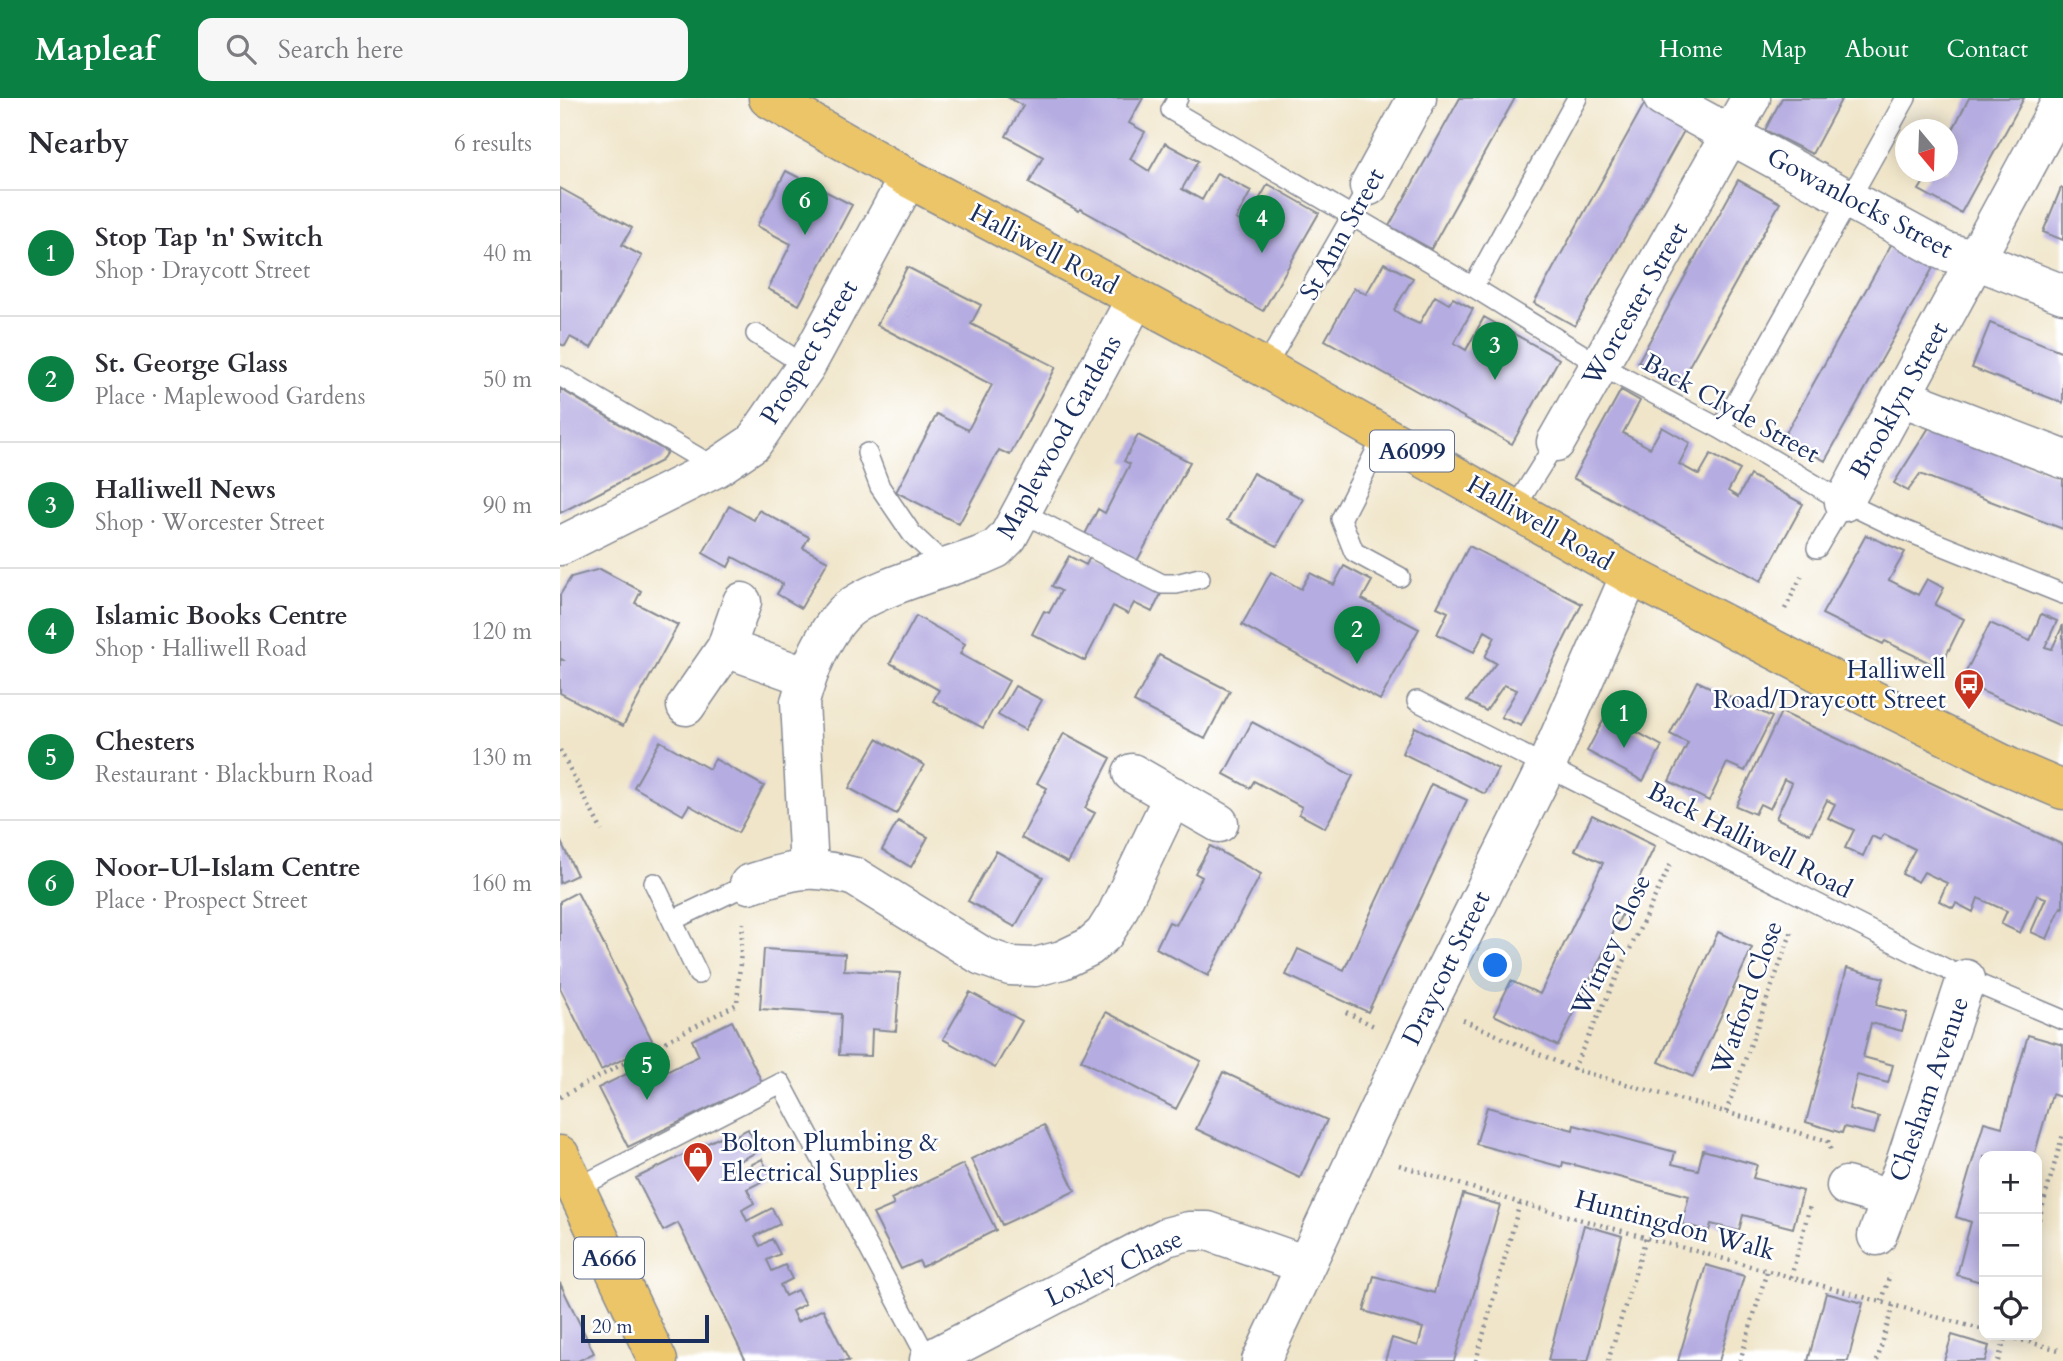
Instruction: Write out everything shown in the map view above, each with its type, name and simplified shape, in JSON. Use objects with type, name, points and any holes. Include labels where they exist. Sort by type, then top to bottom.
[{"type":"main road","name":"Halliwell Road","points":[[768,98],[908,178],[1265,368],[1630,575],[1766,647],[2009,767],[2063,790]]},
{"type":"main road","name":"A666","points":[[568,1171],[651,1359]]},
{"type":"street","name":"St Ann Street","points":[[1361,202],[1417,98]]},
{"type":"street","name":"Gowanlocks Street","points":[[1663,98],[1944,251],[1976,260],[2063,294]]},
{"type":"street","name":"Worcester Street","points":[[1556,442],[1751,98]]},
{"type":"street","name":"Brooklyn Street","points":[[1844,502],[1976,260],[2048,159],[2063,98]]},
{"type":"street","name":"Prospect Street","points":[[560,546],[716,468],[753,443],[806,366],[908,178]]},
{"type":"street","name":"Maplewood Gardens","points":[[809,868],[800,702],[818,653],[842,615],[866,597],[996,549],[1008,537],[1136,298]]},
{"type":"street","points":[[1902,397],[2063,459]]},
{"type":"street","name":"Draycott Street","points":[[1261,1361],[1428,1004],[1546,767],[1630,575]]},
{"type":"street","points":[[686,706],[726,648],[743,603]]},
{"type":"street","points":[[726,648],[807,677]]},
{"type":"street","points":[[1132,773],[1219,824]]},
{"type":"street","points":[[749,884],[809,868],[855,877],[982,956],[1010,966],[1035,967],[1062,960],[1089,947],[1104,934],[1116,915],[1173,796]]},
{"type":"street","name":"Chesham Avenue","points":[[1877,1236],[1905,1163],[1966,979]]},
{"type":"street","name":"Chesham Avenue","points":[[1846,1186],[1891,1199]]},
{"type":"street","name":"Loxley Chase","points":[[929,1361],[1166,1237],[1189,1231],[1208,1231],[1306,1265]]},
{"type":"lane","points":[[1473,287],[1577,98]]},
{"type":"lane","points":[[1721,429],[1906,98]]},
{"type":"lane","name":"Back Clyde Street","points":[[1174,104],[1361,202],[1473,287],[1601,366],[1721,429],[1844,502],[1894,526],[2063,594]]},
{"type":"lane","name":"St Ann Street","points":[[1265,368],[1361,202]]},
{"type":"lane","points":[[756,334],[806,366]]},
{"type":"lane","points":[[560,376],[716,468]]},
{"type":"lane","points":[[1384,435],[1341,519],[1354,552],[1400,577]]},
{"type":"lane","name":"Worcester Street","points":[[1515,508],[1556,442]]},
{"type":"lane","points":[[867,453],[880,487],[905,525],[948,568]]},
{"type":"lane","name":"Brooklyn Street","points":[[1817,548],[1844,502]]},
{"type":"lane","points":[[1021,512],[1162,584],[1176,584],[1200,578]]},
{"type":"lane","name":"Back Halliwell Road","points":[[1417,701],[1966,979],[2063,1020]]},
{"type":"lane","points":[[654,883],[698,974]]},
{"type":"lane","points":[[673,920],[749,884]]},
{"type":"lane","points":[[568,1171],[781,1083],[929,1361]]},
{"type":"path","points":[[1766,647],[1817,548]]},
{"type":"path","points":[[560,750],[601,831]]},
{"type":"path","name":"Witney Close","points":[[1573,1069],[1684,836]]},
{"type":"path","points":[[560,1097],[737,1004],[749,884]]},
{"type":"path","name":"Watford Close","points":[[1726,1112],[1804,897]]},
{"type":"path","points":[[1428,1004],[1573,1069],[1828,1141],[1846,1186]]},
{"type":"path","points":[[2040,1214],[2063,1134]]},
{"type":"path","name":"Huntingdon Walk","points":[[1358,1152],[1520,1203],[1979,1329]]},
{"type":"path","points":[[1476,1361],[1520,1203]]},
{"type":"path","points":[[1608,1361],[1646,1238]]},
{"type":"path","points":[[1740,1361],[1766,1271]]},
{"type":"path","points":[[1877,1361],[1893,1305]]},
{"type":"path","points":[[1998,1361],[2003,1340]]},
{"type":"path","points":[[2021,1340],[2063,1352]]},
{"type":"building","points":[[1009,98],[1143,98],[1129,123],[1145,132],[1130,159],[1149,171],[1165,143],[1198,161],[1182,189],[1202,200],[1217,173],[1251,191],[1236,219],[1245,224],[1268,184],[1319,213],[1263,311],[1029,183],[1043,157],[1006,136],[1023,106]]},
{"type":"building","points":[[1460,98],[1515,98],[1431,249],[1389,226]]},
{"type":"building","points":[[1782,98],[1842,98],[1812,154],[1765,130]]},
{"type":"building","points":[[1969,98],[2024,98],[1961,213],[1919,190],[1924,182],[1958,182],[1958,119]]},
{"type":"building","points":[[1647,99],[1689,122],[1575,326],[1534,303]]},
{"type":"building","points":[[786,171],[852,205],[799,305],[768,289],[791,244],[757,226]]},
{"type":"building","points":[[1738,180],[1780,203],[1679,384],[1638,362]]},
{"type":"building","points":[[560,188],[632,228],[622,245],[642,256],[591,348],[570,337],[565,346],[560,344]]},
{"type":"building","points":[[2063,188],[2063,240],[2043,232]]},
{"type":"building","points":[[1897,234],[1939,257],[1825,461],[1783,438]]},
{"type":"building","points":[[1384,263],[1413,278],[1394,310],[1406,318],[1419,324],[1435,296],[1449,304],[1453,298],[1473,309],[1454,343],[1466,350],[1484,317],[1559,359],[1512,444],[1325,340],[1354,288],[1366,294]]},
{"type":"building","points":[[907,267],[981,305],[971,324],[1056,367],[1010,455],[999,450],[959,524],[896,492],[937,414],[968,430],[992,385],[877,325]]},
{"type":"building","points":[[1990,323],[2063,352],[2063,403],[1972,368]]},
{"type":"building","points":[[560,389],[667,452],[661,461],[560,513]]},
{"type":"building","points":[[1621,390],[1640,401],[1623,433],[1650,448],[1662,427],[1690,443],[1679,464],[1699,475],[1711,454],[1740,470],[1728,491],[1738,497],[1750,475],[1803,504],[1761,581],[1573,478]]},
{"type":"building","points":[[1930,426],[2063,478],[2063,529],[1920,474],[1908,491],[1894,483]]},
{"type":"building","points":[[1138,435],[1190,462],[1136,563],[1084,536],[1098,509],[1105,513],[1130,464],[1124,461]]},
{"type":"building","points":[[1253,473],[1303,499],[1277,546],[1227,520]]},
{"type":"building","points":[[729,506],[754,520],[759,510],[809,537],[803,548],[828,561],[801,608],[777,594],[783,584],[733,557],[728,567],[703,553]]},
{"type":"building","points":[[1866,535],[1905,552],[1889,580],[1918,595],[1927,579],[1944,588],[1935,605],[1964,619],[1940,668],[1822,614]]},
{"type":"building","points":[[1469,546],[1582,604],[1521,726],[1501,717],[1517,690],[1504,685],[1486,711],[1467,701],[1496,663],[1485,657],[1495,637],[1485,631],[1474,652],[1437,634],[1448,612],[1437,607]]},
{"type":"building","points":[[1091,555],[1162,592],[1152,612],[1134,603],[1128,614],[1113,606],[1085,661],[1032,634],[1044,611],[1049,613],[1061,591],[1052,586],[1069,556],[1086,565]]},
{"type":"building","points":[[1344,566],[1372,581],[1362,599],[1419,629],[1380,700],[1242,625],[1271,572],[1301,589],[1310,573],[1334,585]]},
{"type":"building","points":[[600,569],[641,591],[635,603],[678,625],[623,726],[560,693],[560,660],[563,660],[560,658],[560,595],[571,577]]},
{"type":"building","points":[[2041,614],[2057,621],[2045,647],[2052,649],[2063,625],[2063,727],[1961,682],[1990,623],[2030,641]]},
{"type":"building","points":[[916,616],[965,644],[960,654],[1009,681],[983,728],[933,701],[939,690],[890,663]]},
{"type":"building","points":[[1159,655],[1230,691],[1205,739],[1134,702]]},
{"type":"building","points":[[1697,681],[1772,717],[1745,771],[1727,763],[1709,801],[1669,781],[1688,743],[1670,734]]},
{"type":"building","points":[[1015,686],[1042,700],[1025,730],[998,715]]},
{"type":"building","points":[[1781,712],[2063,845],[2063,908],[2061,907],[2047,939],[2031,932],[2046,898],[2037,895],[2020,933],[2001,924],[2007,911],[1978,898],[1973,912],[1956,903],[1953,908],[1939,901],[1947,883],[1924,872],[1918,882],[1902,874],[1915,849],[1884,834],[1880,840],[1872,836],[1863,856],[1845,848],[1854,830],[1828,818],[1835,804],[1827,800],[1810,834],[1776,818],[1792,783],[1784,779],[1770,809],[1760,804],[1755,814],[1736,806]]},
{"type":"building","points":[[1606,715],[1662,746],[1643,781],[1587,751]]},
{"type":"building","points":[[1252,722],[1353,776],[1325,828],[1299,814],[1302,807],[1254,781],[1250,788],[1224,774]]},
{"type":"building","points":[[1415,727],[1498,769],[1485,794],[1402,753]]},
{"type":"building","points":[[1064,733],[1111,758],[1085,808],[1095,813],[1068,863],[1021,838],[1047,788],[1037,783]]},
{"type":"building","points":[[877,739],[924,765],[896,814],[849,788]]},
{"type":"building","points":[[660,741],[709,769],[715,759],[764,786],[738,833],[689,805],[683,815],[634,787]]},
{"type":"building","points":[[1431,784],[1467,800],[1368,1012],[1286,975],[1298,949],[1344,970]]},
{"type":"building","points":[[1592,815],[1655,846],[1558,1046],[1494,1015],[1511,981],[1540,994],[1603,863],[1575,850]]},
{"type":"building","points":[[898,821],[928,837],[911,867],[882,850]]},
{"type":"building","points":[[560,840],[577,875],[560,883]]},
{"type":"building","points":[[1210,846],[1261,874],[1208,976],[1156,948],[1169,922],[1176,925],[1202,877],[1195,873]]},
{"type":"building","points":[[996,851],[1043,877],[1015,927],[968,901]]},
{"type":"building","points":[[577,892],[654,1044],[601,1070],[560,988],[560,901]]},
{"type":"building","points":[[1718,932],[1752,948],[1693,1077],[1659,1062]]},
{"type":"building","points":[[764,949],[845,954],[844,970],[900,973],[896,1031],[872,1029],[871,1056],[839,1055],[841,1014],[760,1009]]},
{"type":"building","points":[[1847,968],[1884,978],[1876,1005],[1907,1013],[1902,1031],[1871,1023],[1863,1057],[1893,1065],[1888,1083],[1857,1075],[1849,1109],[1879,1117],[1874,1134],[1844,1127],[1842,1133],[1806,1122]]},
{"type":"building","points":[[970,992],[1022,1021],[995,1068],[943,1039]]},
{"type":"building","points":[[1106,1012],[1201,1061],[1176,1109],[1081,1060]]},
{"type":"building","points":[[732,1021],[762,1082],[628,1147],[598,1088],[649,1063],[656,1077],[699,1056],[692,1040]]},
{"type":"building","points":[[2028,1035],[2063,1045],[2063,1087],[2060,1097],[2052,1094],[2035,1151],[1979,1151],[1979,1282],[1957,1275],[1971,1222],[1956,1217],[1984,1122],[2002,1127]]},
{"type":"building","points":[[1223,1072],[1327,1120],[1300,1178],[1196,1129]]},
{"type":"building","points":[[1487,1107],[1573,1130],[1574,1125],[1675,1152],[1672,1164],[1698,1170],[1703,1150],[1757,1165],[1753,1178],[1803,1191],[1793,1228],[1743,1215],[1739,1231],[1711,1224],[1709,1231],[1682,1224],[1689,1196],[1563,1162],[1562,1167],[1476,1144]]},
{"type":"building","points":[[1044,1125],[1075,1191],[1002,1225],[971,1159]]},
{"type":"building","points":[[748,1129],[759,1151],[731,1165],[735,1173],[762,1159],[771,1177],[747,1189],[754,1203],[742,1210],[747,1221],[772,1208],[780,1224],[755,1236],[760,1246],[772,1239],[780,1254],[767,1260],[772,1271],[785,1265],[792,1279],[780,1285],[785,1296],[797,1290],[805,1304],[792,1311],[797,1322],[823,1309],[849,1361],[746,1361],[678,1223],[663,1231],[636,1178],[724,1135],[727,1140]]},
{"type":"building","points":[[963,1164],[996,1230],[922,1267],[919,1261],[901,1269],[873,1214],[894,1205],[891,1199]]},
{"type":"building","points":[[1463,1194],[1500,1205],[1454,1361],[1385,1361],[1392,1338],[1418,1346],[1423,1328],[1364,1311],[1374,1276],[1434,1293]]},
{"type":"building","points":[[1584,1225],[1622,1236],[1588,1361],[1551,1361],[1548,1360]]},
{"type":"building","points":[[1706,1265],[1744,1276],[1719,1361],[1678,1361]]},
{"type":"building","points":[[560,1283],[594,1353],[578,1361],[560,1361]]},
{"type":"building","points":[[1826,1293],[1863,1303],[1848,1361],[1808,1361]]},
{"type":"building","points":[[1952,1335],[1989,1346],[1985,1361],[1944,1361]]},
{"type":"place","name":"Noor-Ul-Islam Centre","points":[[805,235]]},
{"type":"place","name":"Islamic Books Centre","points":[[1262,253]]},
{"type":"place","name":"Halliwell News","points":[[1495,380]]},
{"type":"place","name":"St. George Glass","points":[[1357,664]]},
{"type":"place","name":"Halliwell Road/Draycott Street","points":[[1969,711]]},
{"type":"place","name":"Stop Tap 'n' Switch","points":[[1624,748]]},
{"type":"place","name":"Chesters","points":[[647,1100]]},
{"type":"place","name":"Bolton Plumbing & Electrical Supplies","points":[[698,1184]]}]
